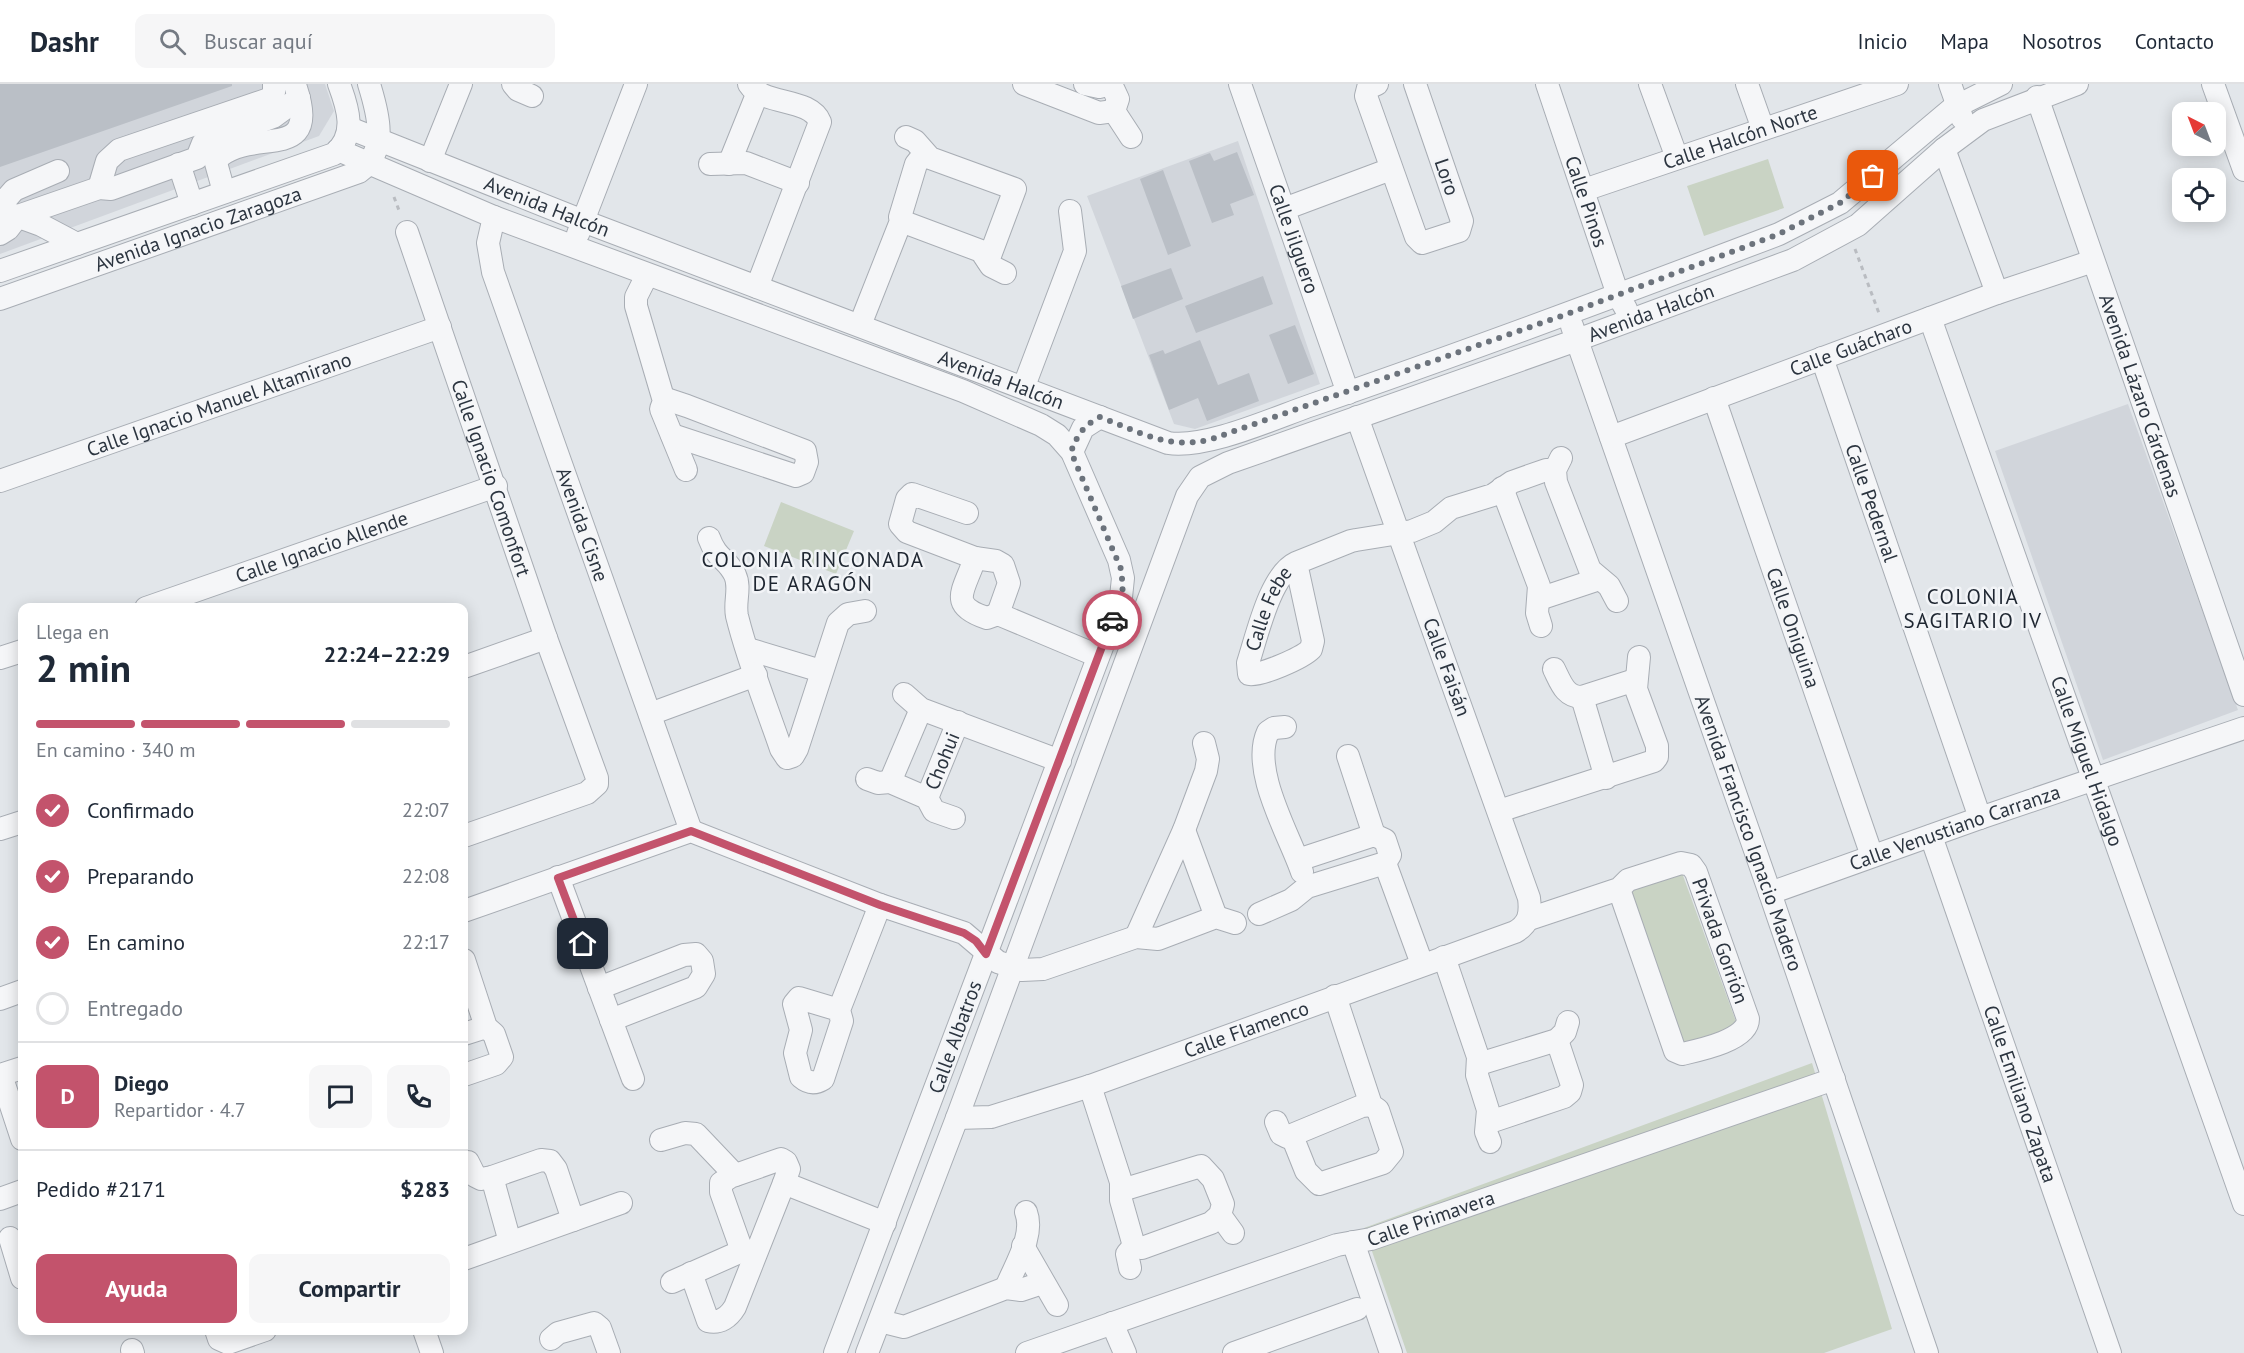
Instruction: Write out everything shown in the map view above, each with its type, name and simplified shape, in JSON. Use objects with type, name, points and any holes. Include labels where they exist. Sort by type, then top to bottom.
[{"type":"street","points":[[6,211],[99,188],[111,189],[194,148],[249,116],[273,96],[274,84]]},
{"type":"street","points":[[338,150],[349,128],[347,105],[339,84]]},
{"type":"street","points":[[369,84],[379,140],[377,167]]},
{"type":"street","points":[[430,161],[461,84]]},
{"type":"street","points":[[513,84],[518,90],[532,96]]},
{"type":"street","points":[[573,247],[636,84]]},
{"type":"street","points":[[1024,84],[1099,113],[1114,111]]},
{"type":"street","points":[[1085,84],[1099,87],[1111,84],[1119,103],[1114,111]]},
{"type":"street","name":"Calle Jilguero","points":[[1240,84],[1348,393]]},
{"type":"street","name":"Loro","points":[[1391,169],[1420,242],[1459,231],[1462,221],[1415,84]]},
{"type":"street","name":"Calle Pinos","points":[[1547,84],[1618,295],[1632,319]]},
{"type":"street","points":[[1650,84],[1677,159]]},
{"type":"street","points":[[1748,84],[1763,129]]},
{"type":"street","name":"Calle Halcón Norte","points":[[1584,190],[1763,129],[1849,91],[1897,84]]},
{"type":"street","name":"Avenida Halcón","points":[[349,128],[583,221],[1024,386],[1168,443],[1183,444],[1209,440],[1348,393],[1779,234],[1821,214],[1858,189],[1954,94],[2001,84]]},
{"type":"street","name":"Avenida Halcón","points":[[1194,483],[1214,468],[1577,340],[1793,260],[1848,231],[1871,214],[1944,149],[1996,113],[2078,84]]},
{"type":"street","points":[[2213,84],[2244,170]]},
{"type":"street","points":[[1284,209],[1391,169],[1371,87]]},
{"type":"street","points":[[757,287],[798,183],[820,127],[819,117],[812,112],[753,88],[719,164],[746,163],[798,183]]},
{"type":"street","points":[[249,116],[282,113],[297,91]]},
{"type":"street","points":[[209,198],[216,163],[220,156],[242,146],[274,142],[293,134],[300,128],[304,117],[297,91]]},
{"type":"street","points":[[1954,94],[1967,131]]},
{"type":"street","name":"Avenida Lázaro Cárdenas","points":[[2037,98],[2244,695]]},
{"type":"street","points":[[1114,111],[1131,137]]},
{"type":"street","points":[[901,221],[981,251],[996,267],[1015,189],[924,154],[915,141],[906,137]]},
{"type":"street","points":[[194,148],[209,198]]},
{"type":"street","points":[[99,188],[107,161],[114,153],[194,148]]},
{"type":"street","points":[[1944,149],[1997,293]]},
{"type":"street","name":"Avenida Halcón","points":[[338,150],[494,217],[1008,409],[1051,430],[1071,452]]},
{"type":"street","name":"Avenida Ignacio Zaragoza","points":[[0,271],[322,159],[338,150]]},
{"type":"street","points":[[860,325],[901,221],[900,217],[916,164],[924,154]]},
{"type":"street","name":"Avenida Ignacio Zaragoza","points":[[0,298],[377,167]]},
{"type":"street","points":[[0,234],[8,229],[6,211],[14,190],[58,171]]},
{"type":"street","points":[[6,211],[77,244]]},
{"type":"street","points":[[1024,386],[1075,251],[1071,211]]},
{"type":"street","name":"Avenida Cisne","points":[[494,217],[488,243],[494,272],[691,831]]},
{"type":"street","points":[[114,231],[123,255]]},
{"type":"street","name":"Calle Ignacio Comonfort","points":[[407,232],[496,486],[546,638],[596,772],[597,784],[587,793],[468,835]]},
{"type":"street","points":[[38,258],[46,282]]},
{"type":"street","name":"Calle Guácharo","points":[[1611,437],[1997,293],[2093,261]]},
{"type":"street","points":[[647,275],[638,293],[636,306],[664,401],[661,410],[686,470]]},
{"type":"street","name":"Avenida Francisco Ignacio Madero","points":[[1567,314],[1770,893],[1927,1353]]},
{"type":"street","name":"Calle Miguel Hidalgo","points":[[1930,318],[2244,1204]]},
{"type":"street","name":"Calle Ignacio Manuel Altamirano","points":[[0,481],[440,327]]},
{"type":"street","name":"Calle Pedernal","points":[[1822,358],[1980,818]]},
{"type":"street","name":"Calle Oniguina","points":[[1714,398],[1872,856]]},
{"type":"street","points":[[664,401],[679,403],[804,451],[807,462],[803,472],[796,476],[672,435]]},
{"type":"street","points":[[1071,452],[1079,433],[1100,417]]},
{"type":"street","name":"Calle Faisán","points":[[1357,417],[1529,898],[1529,919]]},
{"type":"street","points":[[1168,443],[1185,458],[1194,483]]},
{"type":"street","name":"Calle Albatros","points":[[835,1353],[1060,761],[1123,588],[1119,560],[1071,452]]},
{"type":"street","points":[[1296,563],[1351,541],[1426,526],[1451,508],[1493,495],[1502,488],[1558,464],[1556,482],[1590,570],[1609,586],[1617,601]]},
{"type":"street","name":"Calle Albatros","points":[[867,1353],[957,1118],[1163,560],[1194,483]]},
{"type":"street","name":"Calle Ignacio Allende","points":[[161,603],[496,486]]},
{"type":"street","points":[[1502,488],[1539,586],[1537,613],[1541,626]]},
{"type":"street","points":[[967,513],[912,494],[907,500],[900,524],[907,531],[975,558],[1000,563],[1008,573],[1010,583],[998,614]]},
{"type":"street","points":[[709,538],[715,553],[728,563],[735,574],[738,585],[737,614],[785,756],[791,758],[797,749],[821,671],[842,617],[865,611]]},
{"type":"street","points":[[975,558],[962,596],[963,606],[970,612],[987,618],[998,614],[1098,656]]},
{"type":"street","points":[[1119,560],[1137,566],[1163,560]]},
{"type":"street","points":[[1539,599],[1599,579]]},
{"type":"street","points":[[468,666],[546,638]]},
{"type":"street","points":[[748,649],[821,671]]},
{"type":"street","points":[[0,658],[18,652]]},
{"type":"street","points":[[1499,811],[1650,764],[1657,757],[1657,746],[1635,680],[1639,657]]},
{"type":"street","points":[[1554,669],[1565,691],[1574,697],[1582,697],[1635,680]]},
{"type":"street","points":[[650,714],[756,675]]},
{"type":"street","points":[[1582,697],[1606,778]]},
{"type":"street","points":[[890,782],[912,701],[958,722],[1060,761]]},
{"type":"street","name":"Chohui","points":[[927,798],[958,722]]},
{"type":"street","points":[[1285,727],[1274,728],[1268,732],[1264,763],[1268,783],[1307,886]]},
{"type":"street","name":"Calle Venustiano Carranza","points":[[1770,893],[2244,728]]},
{"type":"street","points":[[1136,937],[1184,830],[1206,771],[1208,759],[1204,743]]},
{"type":"street","points":[[1348,756],[1374,835]]},
{"type":"street","points":[[867,779],[878,783],[890,782],[927,798],[934,811],[954,818]]},
{"type":"street","points":[[0,829],[18,823]]},
{"type":"street","points":[[468,910],[691,831],[880,905],[964,933],[976,941],[986,954],[1012,968],[1027,971],[1043,969],[1136,937],[1158,939],[1226,920],[1184,830]]},
{"type":"street","points":[[1259,914],[1291,900],[1307,886],[1385,862],[1390,855],[1382,837],[1374,835],[1298,860]]},
{"type":"street","name":"Calle Emiliano Zapata","points":[[1931,836],[2110,1353]]},
{"type":"street","points":[[1385,862],[1422,964]]},
{"type":"street","name":"Privada Gorrión","points":[[1529,919],[1619,889],[1628,880],[1681,863],[1695,868],[1748,1019],[1748,1024],[1741,1034],[1686,1053],[1675,1051],[1619,889]]},
{"type":"street","points":[[558,878],[633,1079]]},
{"type":"street","points":[[839,1010],[880,905]]},
{"type":"street","name":"Calle Flamenco","points":[[957,1118],[991,1118],[1090,1086],[1515,932],[1523,928],[1529,919]]},
{"type":"street","points":[[599,988],[684,955],[696,954],[702,961],[704,974],[696,987],[611,1020]]},
{"type":"street","points":[[1444,957],[1479,1064],[1477,1075],[1488,1110],[1488,1133],[1564,1097],[1570,1092],[1572,1085],[1562,1031],[1479,1064]]},
{"type":"street","points":[[468,972],[486,1027],[494,1034],[501,1059],[496,1064],[468,1074]]},
{"type":"street","points":[[0,999],[18,992]]},
{"type":"street","points":[[1335,996],[1371,1105],[1378,1110],[1392,1148],[1390,1156],[1383,1163],[1319,1184],[1306,1171],[1284,1129],[1371,1105]]},
{"type":"street","points":[[468,1033],[486,1027]]},
{"type":"street","points":[[18,1069],[1,1075],[18,1127]]},
{"type":"street","name":"Calle Primavera","points":[[1027,1353],[1337,1245],[1371,1239],[1834,1079]]},
{"type":"street","points":[[1090,1086],[1122,1190],[1121,1200],[1132,1257],[1142,1248],[1211,1223],[1227,1224],[1223,1204],[1213,1179],[1201,1166],[1122,1190]]},
{"type":"street","points":[[661,1140],[685,1132],[696,1134],[735,1175]]},
{"type":"street","points":[[749,1253],[682,1277],[711,1322],[724,1320],[735,1307],[749,1253],[784,1183],[788,1165],[781,1159],[724,1180],[720,1187],[749,1253]]},
{"type":"street","points":[[468,1162],[477,1178],[492,1177],[541,1160],[550,1161],[556,1169],[573,1220]]},
{"type":"street","points":[[492,1177],[510,1242]]},
{"type":"street","points":[[784,1183],[885,1223]]},
{"type":"street","points":[[0,1199],[18,1192]]},
{"type":"street","points":[[468,1257],[621,1203]]},
{"type":"street","points":[[1006,1288],[1029,1227],[1026,1212]]},
{"type":"street","points":[[11,1236],[18,1263]]},
{"type":"street","points":[[1353,1242],[1391,1353]]},
{"type":"street","points":[[1023,1246],[1042,1283],[1051,1291],[1057,1305]]},
{"type":"street","points":[[880,1321],[904,1327],[1006,1288],[1021,1290],[1042,1283]]},
{"type":"street","points":[[1234,1353],[1357,1309]]},
{"type":"street","points":[[548,1341],[558,1333],[594,1323],[600,1328],[609,1353]]},
{"type":"street","points":[[1112,1323],[1125,1353]]},
{"type":"street","points":[[218,1335],[219,1339],[228,1342],[250,1335]]},
{"type":"street","points":[[426,1335],[432,1353]]},
{"type":"path","points":[[377,167],[407,232]]},
{"type":"path","points":[[1848,231],[1887,335]]},
{"type":"shaded area","points":[[0,84],[325,84],[334,111],[319,136],[0,254]]},
{"type":"shaded area","points":[[1238,141],[1320,384],[1195,429],[1174,424],[1087,196]]},
{"type":"shaded area","points":[[2128,404],[2238,710],[2103,760],[1995,451]]},
{"type":"green space","points":[[1768,159],[1784,208],[1704,236],[1687,186]]},
{"type":"green space","points":[[781,502],[854,531],[836,574],[764,546]]},
{"type":"green space","points":[[1681,870],[1738,1027],[1677,1049],[1619,892]]},
{"type":"green space","points":[[1812,1063],[1892,1329],[1824,1353],[1407,1353],[1364,1228]]},
{"type":"building","points":[[0,84],[232,84],[232,86],[0,167]]},
{"type":"building","points":[[1237,152],[1254,195],[1230,204],[1234,215],[1212,223],[1189,161],[1210,153],[1214,161]]},
{"type":"building","points":[[1163,170],[1191,246],[1168,255],[1140,179]]},
{"type":"building","points":[[1171,268],[1183,299],[1133,319],[1121,286]]},
{"type":"building","points":[[1263,276],[1273,304],[1196,333],[1185,306]]},
{"type":"building","points":[[1295,325],[1314,374],[1288,384],[1269,335]]},
{"type":"building","points":[[1200,340],[1218,385],[1249,373],[1259,401],[1207,421],[1198,398],[1169,410],[1149,355],[1163,350],[1165,354]]},
{"type":"way so far","points":[[1112,620],[1123,588],[1119,560],[1071,452],[1079,433],[1091,421],[1100,417],[1168,443],[1183,444],[1209,440],[1348,393],[1567,314],[1779,234],[1840,203],[1873,176]]},
{"type":"district","name":"COLONIA RINCONADA DE ARAGÓN","points":[[813,572]]},
{"type":"district","name":"COLONIA SAGITARIO IV","points":[[1973,609]]},
{"type":"route","points":[[583,944],[558,878],[691,831],[880,905],[964,933],[976,941],[986,954],[1112,620]]}]
